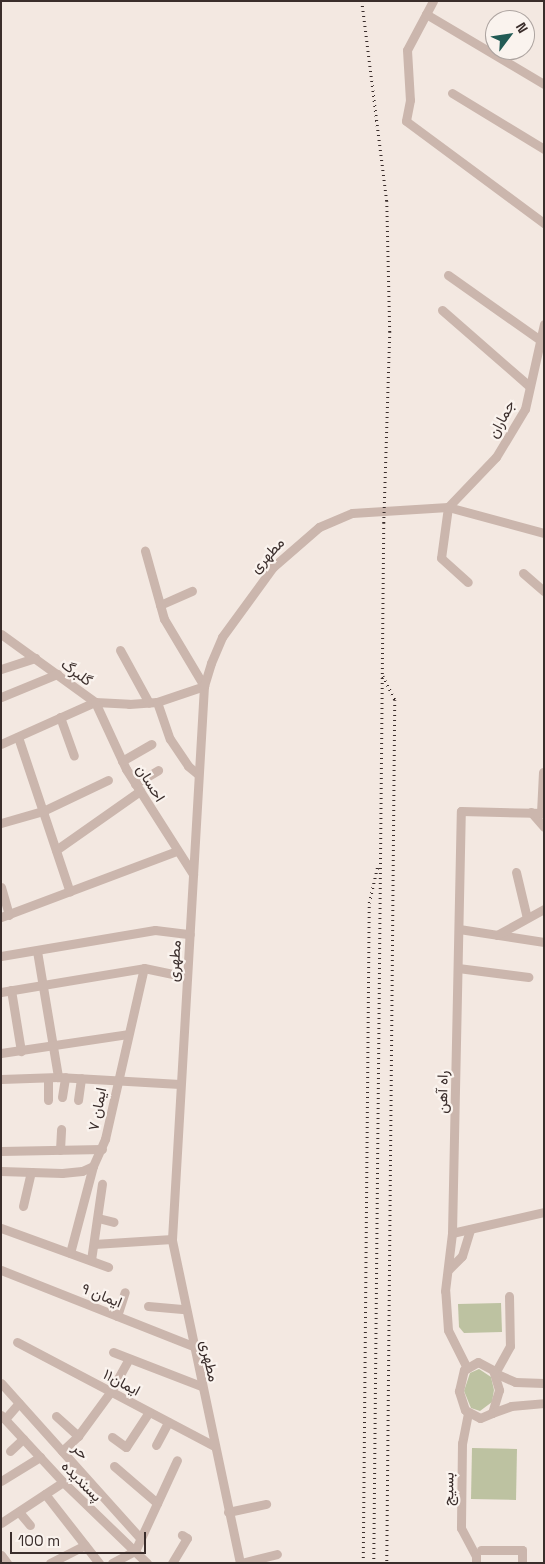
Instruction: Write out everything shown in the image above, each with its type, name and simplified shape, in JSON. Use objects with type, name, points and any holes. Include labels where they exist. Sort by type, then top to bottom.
[{"type":"street","points":[[431,2],[407,50],[410,100],[406,121],[544,223]]},
{"type":"street","points":[[426,14],[544,84]]},
{"type":"street","points":[[452,93],[544,149]]},
{"type":"street","points":[[448,275],[540,340]]},
{"type":"street","points":[[442,310],[529,386]]},
{"type":"street","name":"جماران","points":[[448,507],[496,457],[525,409],[544,324]]},
{"type":"street","points":[[448,507],[440,558],[468,582]]},
{"type":"street","name":"مطهری","points":[[240,1563],[201,1386],[172,1239],[204,686],[222,637],[247,599],[273,567],[320,527],[352,513],[370,510],[448,507],[544,533]]},
{"type":"street","points":[[145,551],[164,619],[204,686]]},
{"type":"street","points":[[523,573],[544,592]]},
{"type":"street","points":[[160,605],[192,591]]},
{"type":"street","name":"گلبرگ","points":[[1,634],[95,702],[153,702],[204,686]]},
{"type":"street","points":[[120,650],[153,702],[170,739],[188,766],[198,774]]},
{"type":"street","points":[[1,669],[35,658]]},
{"type":"street","points":[[1,697],[57,674]]},
{"type":"street","points":[[1,744],[95,702]]},
{"type":"street","name":"احسان","points":[[95,702],[122,761],[193,874]]},
{"type":"street","points":[[60,717],[74,756]]},
{"type":"street","points":[[18,737],[70,892]]},
{"type":"street","points":[[122,761],[152,744]]},
{"type":"street","points":[[56,850],[138,788],[158,770]]},
{"type":"street","points":[[531,812],[542,813],[543,772]]},
{"type":"street","points":[[1,823],[43,811],[108,780]]},
{"type":"street","name":"راه آهن","points":[[467,1368],[448,1330],[445,1291],[452,1233],[461,811],[531,812]]},
{"type":"street","points":[[531,812],[544,827]]},
{"type":"street","points":[[1,887],[5,916],[177,851]]},
{"type":"street","points":[[516,872],[527,918]]},
{"type":"street","points":[[497,935],[544,908]]},
{"type":"street","points":[[459,929],[544,942]]},
{"type":"street","points":[[1,956],[154,930],[190,934]]},
{"type":"street","points":[[37,951],[53,1046],[62,1077],[62,1097]]},
{"type":"street","points":[[21,1051],[6,991],[144,968],[187,977]]},
{"type":"street","name":"ایمان ۷","points":[[70,1253],[93,1166],[102,1149],[144,968]]},
{"type":"street","points":[[458,968],[528,977]]},
{"type":"street","points":[[1,1052],[21,1051],[128,1034]]},
{"type":"street","points":[[1,1079],[62,1077],[180,1084]]},
{"type":"street","points":[[48,1078],[48,1100]]},
{"type":"street","points":[[78,1100],[81,1078]]},
{"type":"street","points":[[60,1150],[61,1129]]},
{"type":"street","points":[[1,1151],[102,1149]]},
{"type":"street","points":[[1,1171],[82,1172],[93,1166]]},
{"type":"street","points":[[23,1206],[31,1172]]},
{"type":"street","points":[[91,1260],[102,1184]]},
{"type":"street","points":[[452,1233],[544,1212]]},
{"type":"street","points":[[98,1218],[114,1222]]},
{"type":"street","points":[[1,1228],[108,1267]]},
{"type":"street","points":[[449,1269],[462,1256],[470,1229]]},
{"type":"street","points":[[94,1244],[172,1239]]},
{"type":"street","name":"ایمان ۹","points":[[1,1270],[193,1346]]},
{"type":"street","points":[[117,1316],[124,1292]]},
{"type":"street","points":[[492,1413],[499,1390],[495,1373],[510,1346],[509,1296]]},
{"type":"street","points":[[148,1306],[185,1309]]},
{"type":"street","name":"ایمان۱۱","points":[[18,1342],[214,1446]]},
{"type":"street","points":[[113,1352],[201,1386]]},
{"type":"street","points":[[62,1451],[78,1436],[111,1391],[129,1359]]},
{"type":"street","points":[[544,1383],[515,1382],[495,1373],[482,1362],[467,1368],[459,1391],[468,1413],[480,1418],[511,1406],[544,1403]]},
{"type":"street","name":"حر","points":[[1,1383],[140,1538]]},
{"type":"street","points":[[1,1429],[19,1403]]},
{"type":"street","points":[[112,1437],[126,1447],[149,1412]]},
{"type":"street","name":"بسیج","points":[[468,1413],[462,1444],[460,1528],[476,1556],[476,1563]]},
{"type":"street","points":[[56,1416],[78,1436]]},
{"type":"street","name":"پسندیده","points":[[6,1420],[63,1482],[147,1563]]},
{"type":"street","points":[[156,1445],[168,1422]]},
{"type":"street","points":[[10,1452],[23,1439]]},
{"type":"street","points":[[1,1481],[40,1457]]},
{"type":"street","points":[[112,1563],[135,1551],[178,1460]]},
{"type":"street","points":[[114,1466],[139,1481],[157,1503]]},
{"type":"street","points":[[1,1523],[63,1482]]},
{"type":"street","points":[[45,1494],[99,1563]]},
{"type":"street","points":[[228,1512],[266,1504]]},
{"type":"street","points":[[19,1512],[30,1525]]},
{"type":"street","points":[[172,1563],[187,1538],[182,1535]]},
{"type":"street","points":[[50,1563],[85,1545]]},
{"type":"street","points":[[481,1550],[522,1550],[522,1563]]},
{"type":"street","points":[[240,1563],[277,1554]]},
{"type":"street","points":[[1,1555],[7,1563]]},
{"type":"green space","points":[[501,1303],[502,1332],[464,1333],[459,1327],[458,1304]]},
{"type":"green space","points":[[479,1369],[491,1377],[494,1390],[492,1402],[480,1411],[471,1408],[464,1391],[470,1373]]},
{"type":"green space","points":[[472,1448],[517,1449],[516,1500],[471,1499]]},
{"type":"railway","points":[[362,1],[387,201],[390,332],[384,523],[374,1563]]},
{"type":"railway","points":[[383,676],[395,700],[387,1563]]},
{"type":"railway","points":[[363,1563],[369,903],[377,867]]}]
